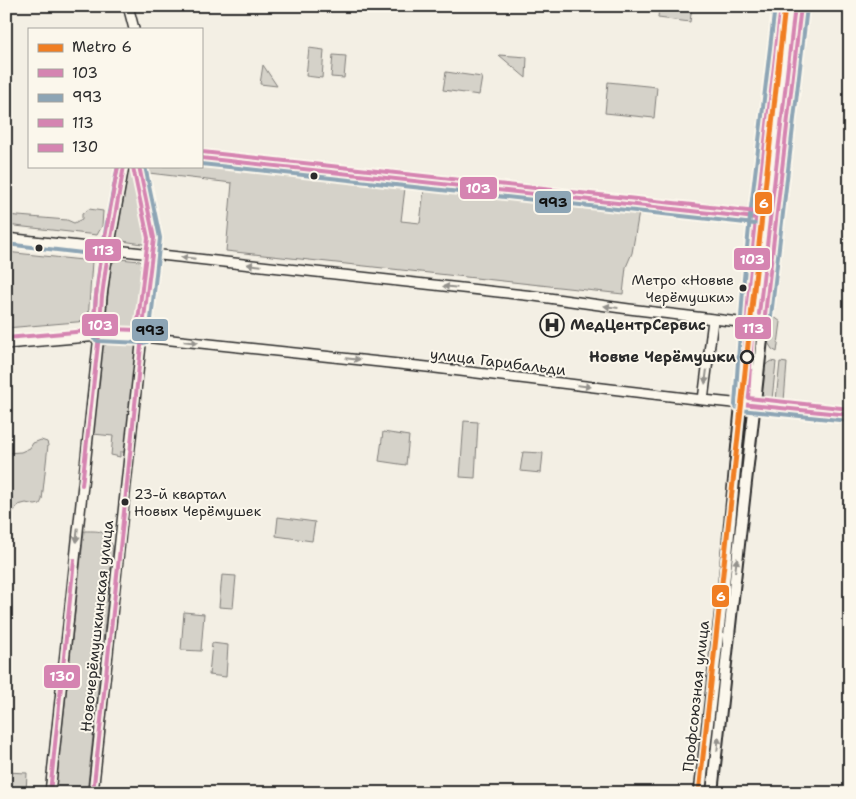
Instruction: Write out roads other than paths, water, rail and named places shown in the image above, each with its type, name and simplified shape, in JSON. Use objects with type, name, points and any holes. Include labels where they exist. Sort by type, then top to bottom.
[{"type":"main road","name":"Профсоюзная улица","points":[[700,793],[726,566],[756,218],[781,6]]},
{"type":"main road","name":"Профсоюзная улица","points":[[712,793],[732,598],[801,6]]},
{"type":"street","points":[[128,6],[134,28]]},
{"type":"street","points":[[202,158],[756,218]]},
{"type":"street","name":"Новочерёмушкинская улица","points":[[50,793],[102,296],[108,250],[124,168]]},
{"type":"street","name":"Новочерёмушкинская улица","points":[[93,793],[154,233],[139,168]]},
{"type":"street","points":[[6,238],[534,296],[764,325]]},
{"type":"street","points":[[703,400],[713,320]]},
{"type":"street","name":"улица Гарибальди","points":[[6,344],[111,334],[143,336],[850,415]]},
{"type":"metro line","name":"6","points":[[699,793],[785,6]]},
{"type":"place","name":"Метро «Новые Черёмушки»","points":[[743,288]]},
{"type":"place","name":"МедЦентрСервис","points":[[552,325]]},
{"type":"place","name":"Новые Черёмушки","points":[[747,357]]},
{"type":"place","name":"23-й квартал Новых Черёмушек","points":[[125,502]]}]
